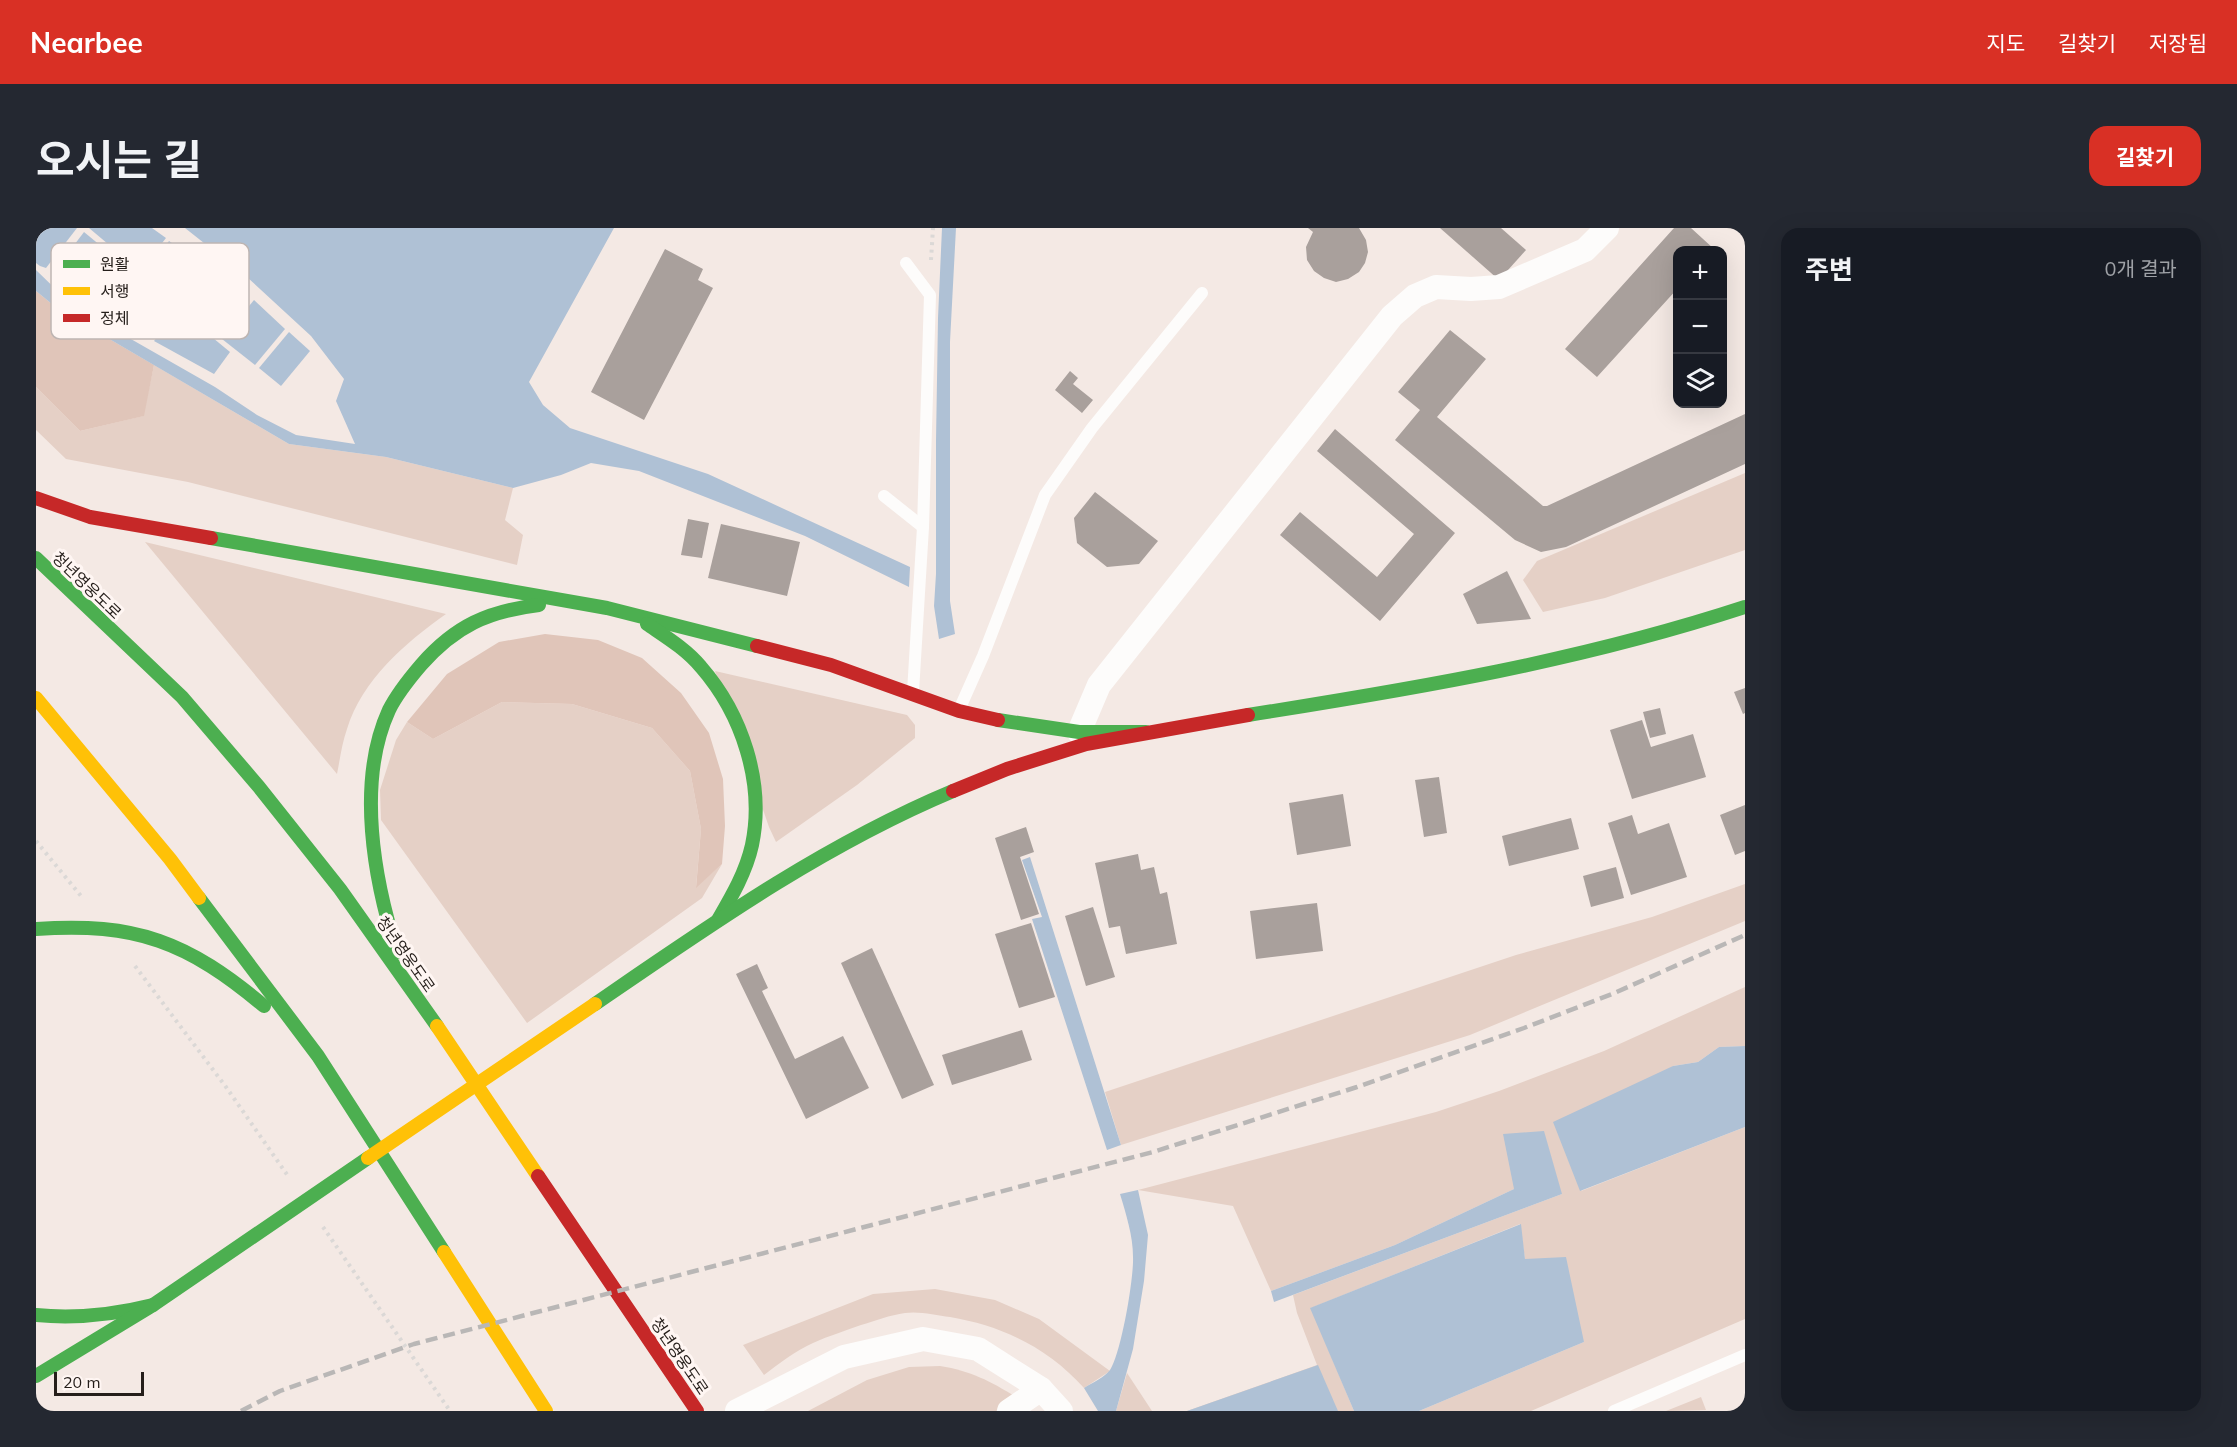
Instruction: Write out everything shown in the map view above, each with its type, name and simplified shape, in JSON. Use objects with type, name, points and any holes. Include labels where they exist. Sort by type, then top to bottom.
[{"type":"main road","points":[[36,498],[90,517],[607,608],[831,665],[959,711],[1016,724],[1079,732],[1146,732]]},
{"type":"main road","name":"청년영웅도로","points":[[36,558],[182,697],[259,787],[340,889],[407,982],[698,1411]]},
{"type":"main road","points":[[407,982],[386,921],[375,868],[372,814],[374,764],[386,718],[405,683],[434,649],[467,623],[509,607],[558,603],[607,608],[646,623],[701,666],[724,697],[740,730],[751,768],[757,807],[753,845],[740,880],[718,920]]},
{"type":"main road","points":[[36,1377],[153,1305],[718,920],[813,860],[911,809],[1012,766],[1077,746],[1146,732],[1533,667],[1624,645],[1745,607]]},
{"type":"main road","points":[[36,698],[170,859],[318,1056],[546,1411]]},
{"type":"main road","points":[[36,929],[64,926],[107,927],[149,935],[201,958],[242,986],[318,1056]]},
{"type":"main road","points":[[36,1315],[63,1319],[106,1317],[153,1305]]},
{"type":"street","points":[[1079,732],[1099,685],[1392,316],[1415,296],[1436,287],[1471,289],[1499,287],[1585,249],[1607,228]]},
{"type":"street","points":[[737,1411],[844,1357],[923,1339],[978,1349],[1041,1389],[1061,1411]]},
{"type":"street","points":[[1009,1411],[1041,1389]]},
{"type":"lane","points":[[906,264],[930,295],[923,527],[913,695]]},
{"type":"lane","points":[[959,711],[983,656],[1045,495],[1092,429],[1202,293]]},
{"type":"lane","points":[[884,496],[923,527]]},
{"type":"lane","points":[[1614,1411],[1745,1355]]},
{"type":"path","points":[[226,1087],[294,1185]]},
{"type":"path","points":[[321,1225],[450,1411]]},
{"type":"shaded area","points":[[36,291],[51,303],[51,339],[109,339],[154,365],[144,416],[80,431],[36,387]]},
{"type":"shaded area","points":[[154,365],[289,444],[386,457],[513,488],[505,520],[523,535],[517,565],[188,482],[66,459],[36,430],[36,387],[80,431],[143,416]]},
{"type":"shaded area","points":[[1745,473],[1745,550],[1605,598],[1543,612],[1523,580],[1537,561]]},
{"type":"shaded area","points":[[145,542],[446,614],[401,650],[363,694],[347,729],[337,774]]},
{"type":"shaded area","points":[[545,634],[598,640],[642,658],[681,693],[709,733],[723,779],[725,826],[722,864],[696,888],[701,829],[690,771],[652,728],[572,704],[502,702],[433,739],[407,722],[447,674],[499,642]]},
{"type":"shaded area","points":[[715,671],[907,715],[915,725],[915,738],[857,785],[776,842]]},
{"type":"shaded area","points":[[502,702],[572,704],[652,728],[690,771],[701,829],[696,887],[722,864],[702,898],[527,1023],[381,820],[380,790],[396,740],[407,722],[433,739]]},
{"type":"shaded area","points":[[1745,884],[1745,921],[1470,1035],[1121,1145],[1105,1092],[1516,955],[1652,917]]},
{"type":"shaded area","points":[[1745,987],[1745,1046],[1719,1047],[1698,1062],[1673,1066],[1581,1191],[1745,1127],[1745,1319],[1531,1411],[1419,1411],[1584,1342],[1525,1259],[1520,1224],[1311,1308],[1354,1411],[1187,1411],[1317,1365],[1297,1313],[1293,1295],[1562,1194],[1514,1189],[1395,1245],[1271,1291],[1233,1206],[1138,1190],[1436,1112],[1499,1091],[1604,1051]]},
{"type":"shaded area","points":[[935,1289],[995,1300],[1039,1319],[1110,1371],[1084,1388],[1040,1350],[1006,1333],[969,1321],[922,1313],[894,1315],[825,1338],[800,1350],[764,1375],[743,1345],[873,1294]]},
{"type":"shaded area","points":[[940,1366],[980,1377],[1016,1397],[996,1411],[808,1411],[867,1380],[909,1367]]},
{"type":"shaded area","points":[[1127,1373],[1152,1411],[1116,1411]]},
{"type":"shaded area","points":[[1701,1397],[1706,1410],[1666,1411]]},
{"type":"water","points":[[36,228],[77,228],[65,243],[51,243],[51,262],[46,268],[36,263]]},
{"type":"water","points":[[89,228],[152,228],[166,238],[162,243],[107,243]]},
{"type":"water","points":[[185,228],[614,228],[529,382],[543,405],[570,428],[708,474],[910,567],[909,587],[805,536],[639,471],[591,463],[561,475],[513,488],[386,457],[289,444],[109,339],[131,339],[215,387],[257,415],[296,435],[355,444],[336,401],[344,379],[311,336],[249,279],[249,243],[204,243]]},
{"type":"water","points":[[942,228],[956,228],[950,342],[950,601],[955,634],[939,639],[934,606],[938,318]]},
{"type":"water","points":[[84,232],[97,243],[76,243]]},
{"type":"water","points":[[36,270],[51,285],[51,303],[36,291]]},
{"type":"water","points":[[254,300],[285,329],[255,365],[222,339],[249,339],[249,306]]},
{"type":"water","points":[[289,332],[310,351],[281,386],[259,368]]},
{"type":"water","points":[[156,339],[214,339],[230,352],[214,374],[154,341]]},
{"type":"water","points":[[1030,857],[1121,1145],[1107,1150],[1032,919],[1042,917],[1022,860]]},
{"type":"water","points":[[1745,1046],[1745,1127],[1580,1191],[1553,1122],[1673,1066],[1698,1062],[1719,1047]]},
{"type":"water","points":[[1544,1131],[1562,1194],[1274,1302],[1271,1291],[1395,1245],[1514,1189],[1503,1134]]},
{"type":"water","points":[[1138,1190],[1148,1235],[1144,1281],[1133,1349],[1116,1411],[1098,1411],[1084,1388],[1108,1373],[1118,1349],[1133,1267],[1133,1249],[1120,1194]]},
{"type":"water","points":[[1521,1224],[1525,1259],[1566,1257],[1584,1342],[1419,1411],[1354,1411],[1310,1308]]},
{"type":"water","points":[[1318,1365],[1338,1411],[1187,1411]]},
{"type":"building","points":[[1308,228],[1359,228],[1366,240],[1368,252],[1359,272],[1348,279],[1336,282],[1314,271],[1307,260],[1306,247],[1313,232]]},
{"type":"building","points":[[1440,228],[1501,228],[1526,250],[1499,280]]},
{"type":"building","points":[[1674,228],[1691,228],[1711,246],[1673,246],[1673,293],[1597,377],[1565,349]]},
{"type":"building","points":[[665,249],[703,269],[698,280],[713,288],[644,420],[591,392]]},
{"type":"building","points":[[1450,330],[1486,359],[1437,417],[1543,506],[1745,414],[1745,464],[1566,547],[1541,552],[1515,540],[1395,440],[1420,410],[1398,392]]},
{"type":"building","points":[[1070,371],[1078,378],[1073,384],[1093,400],[1082,413],[1055,390]]},
{"type":"building","points":[[1335,429],[1455,533],[1380,621],[1280,535],[1300,512],[1377,577],[1414,534],[1317,451]]},
{"type":"building","points":[[1095,492],[1158,541],[1139,564],[1107,567],[1077,543],[1074,518]]},
{"type":"building","points":[[688,519],[709,523],[702,558],[681,555]]},
{"type":"building","points":[[721,524],[800,542],[787,596],[708,578]]},
{"type":"building","points":[[1507,571],[1531,619],[1477,624],[1463,594]]},
{"type":"building","points":[[1745,688],[1745,713],[1743,714],[1734,692]]},
{"type":"building","points":[[1660,708],[1666,734],[1650,738],[1643,712]]},
{"type":"building","points":[[1642,720],[1651,747],[1693,734],[1706,777],[1632,799],[1610,730]]},
{"type":"building","points":[[1439,777],[1447,833],[1424,837],[1415,780]]},
{"type":"building","points":[[1343,794],[1351,846],[1297,855],[1289,803]]},
{"type":"building","points":[[1745,805],[1745,851],[1735,855],[1720,815]]},
{"type":"building","points":[[1632,815],[1638,834],[1669,823],[1687,877],[1631,895],[1608,823]]},
{"type":"building","points":[[1571,818],[1579,849],[1509,866],[1502,836]]},
{"type":"building","points":[[1026,827],[1034,852],[1020,857],[1039,914],[1021,920],[995,838]]},
{"type":"building","points":[[1138,854],[1141,870],[1154,867],[1160,894],[1167,892],[1177,944],[1126,954],[1120,926],[1109,928],[1095,863]]},
{"type":"building","points":[[1616,867],[1624,898],[1591,907],[1583,876]]},
{"type":"building","points":[[1317,903],[1323,951],[1256,959],[1250,911]]},
{"type":"building","points":[[1093,907],[1115,977],[1086,986],[1065,916]]},
{"type":"building","points":[[1031,923],[1055,997],[1019,1008],[995,934]]},
{"type":"building","points":[[872,948],[934,1085],[902,1099],[841,963]]},
{"type":"building","points":[[757,964],[768,988],[762,991],[795,1059],[843,1036],[869,1088],[806,1119],[736,974]]},
{"type":"building","points":[[1022,1030],[1032,1060],[952,1085],[942,1055]]},
{"type":"railway","points":[[241,1411],[280,1391],[414,1344],[1153,1152],[1357,1087],[1524,1028],[1612,994],[1745,935]]},
{"type":"traffic: fast","points":[[211,538],[607,608],[757,646]]},
{"type":"traffic: fast","points":[[36,558],[182,697],[259,787],[340,889],[437,1026]]},
{"type":"traffic: fast","points":[[397,952],[381,894],[372,831],[373,768],[379,738],[389,710],[421,665],[460,630],[488,616],[539,605]]},
{"type":"traffic: fast","points":[[1248,715],[1437,683],[1560,658],[1622,643],[1745,607]]},
{"type":"traffic: fast","points":[[647,624],[676,644],[701,667],[728,706],[747,750],[755,798],[752,845],[742,874],[718,920]]},
{"type":"traffic: fast","points":[[998,720],[1079,732],[1146,732]]},
{"type":"traffic: fast","points":[[595,1004],[725,916],[813,861],[905,812],[953,791]]},
{"type":"traffic: fast","points":[[199,898],[318,1056],[444,1252]]},
{"type":"traffic: fast","points":[[36,929],[103,929],[132,933],[159,941],[210,966],[264,1006]]},
{"type":"traffic: fast","points":[[36,1376],[153,1305],[368,1158]]},
{"type":"traffic: fast","points":[[36,1315],[66,1317],[95,1315],[153,1305]]},
{"type":"traffic: slow","points":[[36,698],[170,859],[199,898]]},
{"type":"traffic: slow","points":[[368,1158],[595,1004]]},
{"type":"traffic: slow","points":[[437,1026],[538,1176]]},
{"type":"traffic: slow","points":[[444,1252],[546,1411]]},
{"type":"traffic: jam","points":[[36,498],[90,517],[211,538]]},
{"type":"traffic: jam","points":[[757,646],[831,665],[959,711],[998,720]]},
{"type":"traffic: jam","points":[[953,791],[1007,769],[1086,744],[1248,715]]},
{"type":"traffic: jam","points":[[538,1176],[697,1411]]}]
